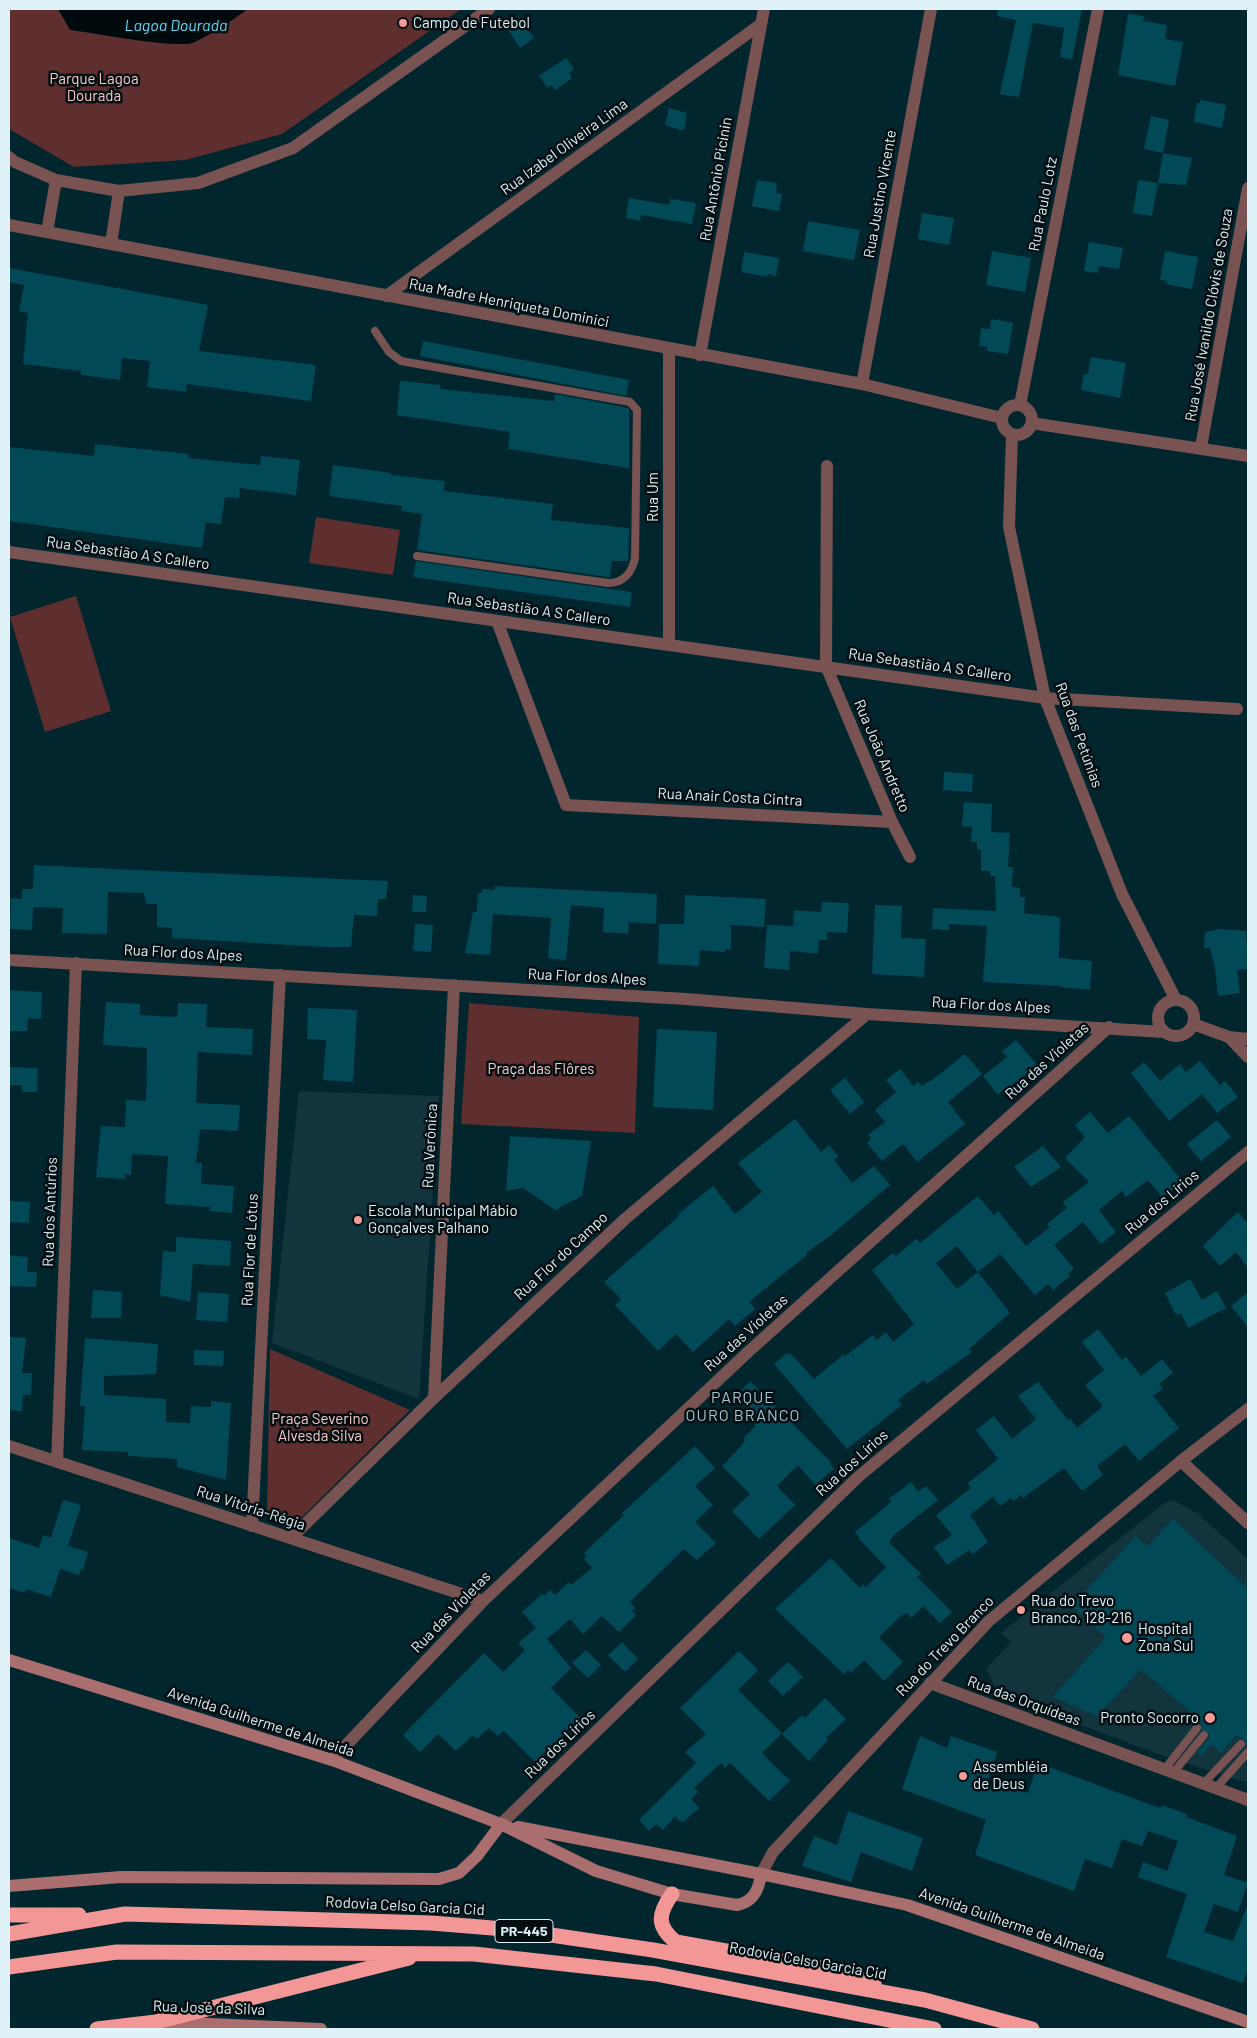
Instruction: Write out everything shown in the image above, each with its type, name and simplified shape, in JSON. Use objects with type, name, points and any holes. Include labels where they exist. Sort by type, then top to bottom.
[{"type":"highway","points":[[672,1894],[662,1908],[661,1921],[665,1933],[676,1942],[837,1970],[925,2000]]},
{"type":"highway","points":[[9,1915],[125,1914]]},
{"type":"highway","name":"Rodovia Celso Garcia Cid","points":[[9,1934],[125,1914],[431,1923],[518,1930],[653,1950],[925,2000],[1032,2029]]},
{"type":"highway","name":"PR-445","points":[[9,1966],[117,1952],[433,1952],[474,1954],[656,1974],[934,2029]]},
{"type":"highway","points":[[156,2022],[433,1952]]},
{"type":"highway","name":"Rua José da Silva","points":[[97,2029],[156,2022]]},
{"type":"street","points":[[9,157],[15,162],[56,180],[119,191],[198,183],[293,148],[489,9]]},
{"type":"street","name":"Rua Antônio Picinin","points":[[700,355],[764,9]]},
{"type":"street","name":"Rua Justino Vicente","points":[[862,384],[931,9]]},
{"type":"street","name":"Rua Paulo Lotz","points":[[1020,405],[1098,9]]},
{"type":"street","name":"Rua Izabel Oliveira Lima","points":[[386,296],[761,24]]},
{"type":"street","points":[[47,232],[56,180]]},
{"type":"street","name":"Rua José Ivanildo Clóvis de Souza","points":[[1201,447],[1248,188]]},
{"type":"street","points":[[111,244],[119,191]]},
{"type":"street","name":"Rua Madre Henriqueta Dominici","points":[[9,225],[862,384],[1002,418]]},
{"type":"street","name":"Rua Um","points":[[669,349],[669,645]]},
{"type":"street","points":[[1020,405],[1028,410],[1031,423],[1022,434],[1012,434],[1004,428],[1002,418],[1006,409],[1020,405]]},
{"type":"street","points":[[1031,423],[1201,447],[1248,456]]},
{"type":"street","name":"Rua das Petúnias","points":[[1012,434],[1009,527],[1045,698],[1122,894],[1176,1000]]},
{"type":"street","points":[[826,666],[827,466]]},
{"type":"street","name":"Rua Sebastião A S Callero","points":[[9,552],[1045,698],[1236,708]]},
{"type":"street","name":"Rua Anair Costa Cintra","points":[[497,621],[566,805],[892,822]]},
{"type":"street","name":"Rua João Andretto","points":[[826,666],[892,822],[910,857]]},
{"type":"street","name":"Rua Flor dos Alpes","points":[[9,960],[686,999],[867,1014],[1109,1027],[1164,1032]]},
{"type":"street","name":"Rua dos Antúrios","points":[[57,1462],[76,963]]},
{"type":"street","name":"Rua Flor de Lótus","points":[[252,1526],[280,975]]},
{"type":"street","name":"Rua Verônica","points":[[434,1398],[454,985]]},
{"type":"street","points":[[1176,1000],[1182,1001],[1194,1013],[1193,1024],[1190,1030],[1181,1036],[1169,1035],[1160,1026],[1158,1014],[1165,1004],[1176,1000]]},
{"type":"street","name":"Rua Flor do Campo","points":[[291,1538],[434,1398],[624,1219],[867,1014]]},
{"type":"street","points":[[1193,1024],[1229,1037],[1248,1038]]},
{"type":"street","name":"Rua das Violetas","points":[[332,1760],[482,1601],[747,1353],[1109,1027]]},
{"type":"street","points":[[1229,1037],[1248,1058]]},
{"type":"street","name":"Rua dos Lírios","points":[[500,1824],[858,1477],[1248,1152]]},
{"type":"street","name":"Rua do Trevo Branco","points":[[761,1874],[774,1852],[989,1622],[1181,1462],[1248,1409]]},
{"type":"street","name":"Rua Vitória-Régia","points":[[9,1446],[482,1601]]},
{"type":"street","points":[[1181,1462],[1248,1523]]},
{"type":"street","name":"Avenida Guilherme de Almeida","points":[[9,1660],[332,1760],[500,1824],[596,1871],[672,1894],[737,1905],[747,1903],[755,1894],[761,1874]]},
{"type":"street","name":"Rua das Orquídeas","points":[[930,1683],[1248,1800]]},
{"type":"street","points":[[9,1886],[121,1877],[438,1879],[459,1873],[477,1856],[500,1824]]},
{"type":"street","name":"Avenida Guilherme de Almeida","points":[[500,1824],[761,1874],[907,1906],[1248,2022]]},
{"type":"street","name":"Rua José da Silva","points":[[156,2022],[321,2029]]},
{"type":"lane","points":[[376,331],[390,352],[401,361],[630,402],[636,410],[634,558],[630,572],[621,580],[608,583],[417,556]]},
{"type":"lane","points":[[1169,1771],[1196,1728]]},
{"type":"lane","points":[[1169,1771],[1204,1735]]},
{"type":"lane","points":[[1203,1784],[1240,1744]]},
{"type":"lane","points":[[1216,1788],[1248,1752]]},
{"type":"shaded area","name":"Escola Municipal Mábio Gonçalves Palhano","points":[[299,1091],[439,1096],[419,1399],[272,1343]]},
{"type":"shaded area","name":"Hospital Zona Sul","points":[[1173,1500],[1197,1513],[1248,1559],[1248,1783],[1161,1755],[1041,1710],[996,1690],[986,1669],[1011,1642],[1001,1633],[1163,1504]]},
{"type":"green space","name":"Parque Lagoa Dourada","points":[[9,9],[461,9],[282,134],[185,160],[74,167],[9,129]]},
{"type":"green space","points":[[316,517],[400,530],[393,575],[309,563]]},
{"type":"green space","points":[[76,596],[111,711],[45,732],[10,617]]},
{"type":"green space","name":"Praça das Flôres","points":[[469,1003],[639,1017],[635,1133],[461,1124]]},
{"type":"green space","name":"Praça Severino Alvesda Silva","points":[[270,1349],[410,1410],[296,1523],[267,1510]]},
{"type":"water","name":"Lagoa Dourada","points":[[58,9],[247,9],[201,39],[189,44],[174,44],[70,30]]},
{"type":"building","points":[[998,9],[1082,9],[1072,59],[1060,57],[1064,28],[1033,23],[1019,97],[1000,94],[1016,20],[997,16]]},
{"type":"building","points":[[1128,14],[1144,16],[1143,21],[1167,25],[1165,39],[1183,42],[1175,86],[1118,75]]},
{"type":"building","points":[[520,19],[534,38],[520,48],[507,28]]},
{"type":"building","points":[[566,58],[574,69],[569,73],[572,78],[555,90],[551,85],[548,88],[539,76]]},
{"type":"building","points":[[1200,100],[1226,105],[1222,128],[1194,122],[1197,103],[1200,103]]},
{"type":"building","points":[[669,108],[687,113],[684,131],[665,125]]},
{"type":"building","points":[[1151,116],[1169,120],[1163,153],[1144,149]]},
{"type":"building","points":[[1163,153],[1192,158],[1186,185],[1158,183]]},
{"type":"building","points":[[757,180],[777,183],[776,193],[782,194],[779,211],[752,206]]},
{"type":"building","points":[[1138,180],[1158,183],[1152,216],[1133,213]]},
{"type":"building","points":[[629,198],[669,205],[670,199],[696,203],[692,224],[641,215],[640,221],[626,218]]},
{"type":"building","points":[[922,213],[954,218],[949,245],[918,239]]},
{"type":"building","points":[[808,221],[860,230],[854,260],[803,251]]},
{"type":"building","points":[[1089,242],[1123,248],[1119,269],[1099,266],[1098,273],[1084,271]]},
{"type":"building","points":[[992,251],[1031,258],[1025,292],[986,285]]},
{"type":"building","points":[[1165,251],[1198,257],[1192,289],[1166,284],[1167,281],[1160,280]]},
{"type":"building","points":[[744,252],[779,258],[776,276],[768,274],[767,277],[741,272]]},
{"type":"building","points":[[9,268],[208,305],[199,351],[316,365],[311,401],[187,384],[186,392],[147,387],[150,361],[122,358],[120,380],[81,375],[81,371],[23,364],[28,313],[19,311],[24,285],[9,282]]},
{"type":"building","points":[[991,319],[1013,323],[1008,354],[987,351],[987,347],[979,346],[981,328],[990,329]]},
{"type":"building","points":[[423,341],[629,380],[626,396],[420,356]]},
{"type":"building","points":[[1091,357],[1126,363],[1120,398],[1081,390],[1084,374],[1088,374]]},
{"type":"building","points":[[400,381],[440,385],[440,389],[554,401],[555,394],[624,407],[629,409],[629,468],[508,449],[510,432],[397,415]]},
{"type":"building","points":[[95,444],[189,454],[188,458],[260,465],[261,456],[300,460],[296,495],[240,488],[239,498],[225,497],[221,524],[206,522],[202,548],[9,521],[9,447],[94,456]]},
{"type":"building","points":[[333,465],[391,473],[391,475],[445,481],[444,491],[553,504],[551,520],[629,528],[628,561],[612,561],[610,577],[608,577],[417,550],[422,514],[401,511],[402,506],[329,496]]},
{"type":"building","points":[[416,561],[632,592],[630,607],[413,577]]},
{"type":"building","points":[[944,772],[973,774],[972,792],[943,790]]},
{"type":"building","points":[[964,802],[992,804],[991,832],[1010,833],[1008,867],[1013,867],[1012,887],[1020,888],[1020,897],[1025,897],[1024,913],[1060,917],[1059,958],[1092,961],[1090,990],[1061,986],[983,982],[987,926],[949,924],[949,930],[932,929],[933,908],[996,911],[995,876],[990,876],[990,871],[981,871],[981,850],[977,849],[977,842],[971,842],[972,827],[962,826]]},
{"type":"building","points":[[34,865],[388,881],[386,899],[378,899],[377,916],[354,915],[351,947],[324,947],[172,938],[172,928],[157,927],[157,904],[146,904],[144,893],[108,892],[107,934],[62,933],[63,908],[33,907],[32,930],[10,929],[11,898],[22,899],[22,889],[33,889]]},
{"type":"building","points":[[495,886],[657,894],[656,924],[629,922],[628,934],[603,932],[604,908],[571,905],[566,960],[548,958],[551,918],[493,914],[490,955],[465,953],[473,912],[477,912],[478,893],[482,893],[482,889],[495,890]]},
{"type":"building","points":[[413,895],[427,896],[426,912],[412,912]]},
{"type":"building","points":[[685,895],[766,899],[764,927],[731,925],[731,949],[725,949],[725,952],[700,950],[699,966],[658,964],[659,924],[684,924]]},
{"type":"building","points":[[822,902],[849,903],[847,933],[827,932],[827,940],[819,940],[818,954],[790,951],[789,970],[764,968],[767,925],[793,926],[794,910],[821,912]]},
{"type":"building","points":[[875,905],[902,906],[901,938],[926,939],[924,977],[872,974]]},
{"type":"building","points":[[415,924],[433,925],[431,952],[413,951]]},
{"type":"building","points":[[1220,929],[1246,931],[1248,969],[1237,970],[1240,993],[1218,996],[1210,948],[1204,948],[1205,932]]},
{"type":"building","points":[[9,990],[42,992],[41,1019],[28,1018],[27,1031],[9,1031]]},
{"type":"building","points":[[106,1002],[140,1004],[140,1015],[177,1017],[178,1003],[207,1004],[206,1027],[253,1029],[252,1055],[198,1052],[196,1103],[240,1105],[238,1131],[200,1129],[196,1163],[202,1163],[201,1184],[234,1186],[232,1213],[210,1211],[210,1207],[165,1204],[168,1156],[132,1154],[131,1175],[125,1174],[125,1179],[96,1177],[101,1126],[125,1127],[126,1100],[146,1101],[147,1048],[103,1045]]},
{"type":"building","points":[[308,1008],[357,1010],[353,1082],[323,1080],[326,1040],[307,1039]]},
{"type":"building","points":[[657,1029],[717,1032],[713,1110],[653,1107]]},
{"type":"building","points":[[1016,1040],[1037,1065],[998,1095],[983,1076],[1007,1057],[1002,1051]]},
{"type":"building","points":[[965,1054],[982,1074],[948,1102],[965,1124],[917,1162],[903,1144],[882,1161],[867,1143],[871,1139],[868,1135],[885,1122],[875,1110],[896,1092],[886,1080],[900,1069],[913,1086],[918,1082],[921,1086],[932,1080]]},
{"type":"building","points":[[1200,1061],[1220,1085],[1225,1081],[1238,1097],[1217,1113],[1202,1094],[1169,1121],[1131,1073],[1144,1062],[1160,1081],[1180,1064],[1186,1072]]},
{"type":"building","points":[[9,1067],[38,1068],[37,1092],[22,1092],[22,1085],[9,1085]]},
{"type":"building","points":[[845,1078],[864,1102],[850,1114],[830,1090]]},
{"type":"building","points":[[1090,1112],[1108,1133],[1129,1116],[1183,1182],[1163,1198],[1148,1180],[1126,1197],[1122,1191],[1099,1210],[1116,1232],[1101,1244],[1083,1222],[1054,1245],[1074,1269],[1068,1274],[1070,1276],[1053,1290],[1048,1284],[1035,1295],[1000,1254],[978,1272],[1010,1313],[969,1349],[972,1352],[927,1384],[924,1380],[898,1400],[902,1405],[847,1449],[774,1364],[787,1353],[789,1355],[790,1353],[814,1379],[844,1354],[845,1356],[873,1335],[877,1340],[886,1332],[893,1342],[914,1324],[872,1270],[893,1253],[896,1256],[916,1239],[920,1243],[978,1196],[994,1215],[998,1211],[1026,1246],[1050,1227],[1047,1224],[1067,1208],[1063,1202],[1089,1182],[1065,1158],[1085,1137],[1075,1125]],"holes":[[[957,1246],[978,1272],[957,1289],[936,1263]]]},
{"type":"building","points":[[795,1119],[821,1152],[829,1145],[838,1156],[834,1160],[852,1183],[874,1166],[890,1185],[749,1302],[755,1309],[735,1326],[729,1319],[693,1352],[676,1334],[658,1351],[615,1305],[621,1299],[604,1282],[679,1216],[678,1214],[713,1186],[735,1214],[762,1192],[738,1163]]},
{"type":"building","points":[[1217,1120],[1231,1137],[1201,1161],[1187,1144]]},
{"type":"building","points":[[510,1136],[591,1141],[582,1196],[555,1210],[523,1188],[506,1191]]},
{"type":"building","points":[[1043,1146],[1061,1167],[1031,1187],[1014,1167]]},
{"type":"building","points":[[9,1201],[30,1202],[29,1223],[9,1222]]},
{"type":"building","points":[[1238,1212],[1248,1224],[1248,1268],[1236,1252],[1220,1266],[1203,1246]]},
{"type":"building","points":[[176,1237],[231,1241],[230,1266],[193,1264],[190,1302],[160,1295],[163,1251],[176,1252]]},
{"type":"building","points":[[9,1255],[28,1257],[27,1272],[37,1272],[36,1287],[9,1286]]},
{"type":"building","points":[[1190,1279],[1202,1300],[1217,1291],[1226,1308],[1188,1328],[1181,1313],[1176,1315],[1165,1293]]},
{"type":"building","points":[[93,1290],[122,1292],[121,1318],[91,1318]]},
{"type":"building","points":[[198,1292],[229,1294],[227,1322],[196,1320]]},
{"type":"building","points":[[1248,1292],[1248,1327],[1231,1306]]},
{"type":"building","points":[[1098,1329],[1122,1360],[1126,1357],[1141,1376],[1162,1359],[1173,1373],[1159,1384],[1163,1389],[1153,1396],[1179,1428],[1139,1461],[1125,1444],[1097,1466],[1103,1475],[1082,1491],[1064,1468],[1023,1498],[1021,1495],[1014,1501],[1011,1498],[1000,1506],[993,1497],[970,1515],[988,1542],[973,1554],[969,1550],[947,1565],[934,1547],[952,1535],[936,1515],[971,1488],[968,1483],[998,1459],[976,1430],[994,1416],[1012,1439],[1036,1419],[1018,1396],[1038,1382],[1068,1420],[1070,1418],[1077,1428],[1103,1406],[1085,1385],[1104,1370],[1082,1342]]},
{"type":"building","points":[[9,1337],[26,1338],[22,1373],[32,1373],[31,1395],[23,1395],[22,1411],[9,1410]]},
{"type":"building","points":[[85,1338],[158,1344],[156,1374],[104,1376],[104,1395],[166,1399],[166,1422],[190,1423],[191,1406],[211,1407],[211,1401],[231,1403],[226,1480],[177,1467],[177,1459],[128,1456],[128,1452],[82,1450],[85,1406],[80,1406]]},
{"type":"building","points":[[194,1350],[224,1351],[223,1366],[194,1365]]},
{"type":"building","points":[[750,1381],[831,1462],[830,1464],[834,1469],[815,1485],[798,1465],[777,1486],[795,1505],[759,1539],[732,1511],[750,1494],[722,1466],[742,1445],[745,1440],[743,1438],[756,1426],[746,1417],[751,1413],[735,1397]]},
{"type":"building","points":[[695,1446],[715,1468],[695,1486],[713,1505],[695,1522],[716,1543],[697,1560],[684,1549],[630,1602],[635,1608],[632,1611],[636,1615],[619,1632],[602,1616],[583,1634],[570,1619],[547,1639],[571,1668],[551,1688],[580,1718],[535,1762],[504,1731],[498,1736],[489,1728],[477,1739],[473,1735],[456,1751],[438,1734],[420,1752],[403,1735],[484,1653],[503,1672],[525,1650],[518,1643],[536,1628],[522,1612],[542,1594],[544,1596],[550,1590],[555,1595],[569,1582],[571,1585],[592,1568],[584,1559],[586,1555],[584,1553],[624,1515],[622,1513]]},
{"type":"building","points":[[911,1482],[918,1492],[926,1486],[938,1500],[894,1535],[889,1542],[921,1574],[917,1577],[952,1612],[940,1623],[923,1606],[912,1618],[907,1613],[901,1616],[879,1637],[903,1662],[884,1681],[864,1660],[851,1673],[848,1670],[844,1674],[775,1609],[831,1558],[860,1588],[863,1584],[866,1587],[886,1567],[858,1538],[855,1532],[891,1502],[889,1499]]},
{"type":"building","points":[[63,1500],[81,1505],[68,1546],[88,1552],[83,1570],[81,1569],[79,1575],[60,1569],[51,1597],[26,1589],[25,1593],[9,1588],[9,1538],[39,1548],[43,1535],[51,1538]]},
{"type":"building","points":[[1173,1519],[1248,1589],[1248,1746],[1244,1740],[1236,1735],[1221,1753],[1211,1744],[1202,1756],[1197,1752],[1209,1738],[1209,1733],[1202,1730],[1200,1723],[1195,1723],[1181,1739],[1197,1718],[1141,1669],[1097,1716],[1053,1697],[1106,1637],[1072,1606],[1136,1536],[1147,1547]]},
{"type":"building","points":[[622,1642],[638,1659],[625,1672],[608,1655]]},
{"type":"building","points":[[586,1650],[601,1665],[588,1678],[572,1663]]},
{"type":"building","points":[[739,1651],[758,1670],[738,1690],[782,1733],[762,1753],[790,1781],[769,1801],[730,1763],[725,1768],[721,1763],[694,1788],[698,1792],[691,1799],[699,1808],[682,1823],[675,1816],[663,1830],[656,1824],[649,1831],[639,1820],[696,1763],[685,1752],[706,1734],[680,1708]]},
{"type":"building","points":[[788,1662],[803,1677],[783,1696],[768,1681]]},
{"type":"building","points":[[825,1698],[846,1719],[826,1738],[828,1740],[809,1761],[782,1734],[802,1715],[805,1718]]},
{"type":"building","points":[[920,1736],[947,1748],[951,1736],[997,1752],[987,1782],[1028,1793],[1038,1763],[1146,1803],[1161,1808],[1162,1805],[1187,1814],[1186,1817],[1237,1836],[1224,1875],[1248,1883],[1238,1912],[1214,1904],[1204,1932],[1233,1941],[1248,1904],[1248,1968],[1243,1983],[1166,1957],[1187,1894],[1138,1877],[1143,1862],[1167,1871],[1178,1841],[1148,1831],[1142,1846],[1122,1839],[1112,1868],[1085,1859],[1074,1891],[975,1855],[986,1820],[902,1789]]},
{"type":"building","points":[[848,1811],[923,1838],[912,1871],[861,1852],[851,1882],[802,1866],[814,1836],[837,1845]]},
{"type":"place","name":"Campo de Futebol","points":[[403,23]]},
{"type":"place","name":"Escola Municipal Mábio Gonçalves Palhano","points":[[358,1220]]},
{"type":"place","name":"Rua do Trevo Branco, 128-216","points":[[1021,1610]]},
{"type":"place","name":"Hospital Zona Sul","points":[[1127,1638]]},
{"type":"place","name":"Pronto Socorro","points":[[1210,1718]]},
{"type":"place","name":"Assembléia de Deus","points":[[963,1776]]},
{"type":"district","name":"PARQUE OURO BRANCO","points":[[743,1407]]}]
